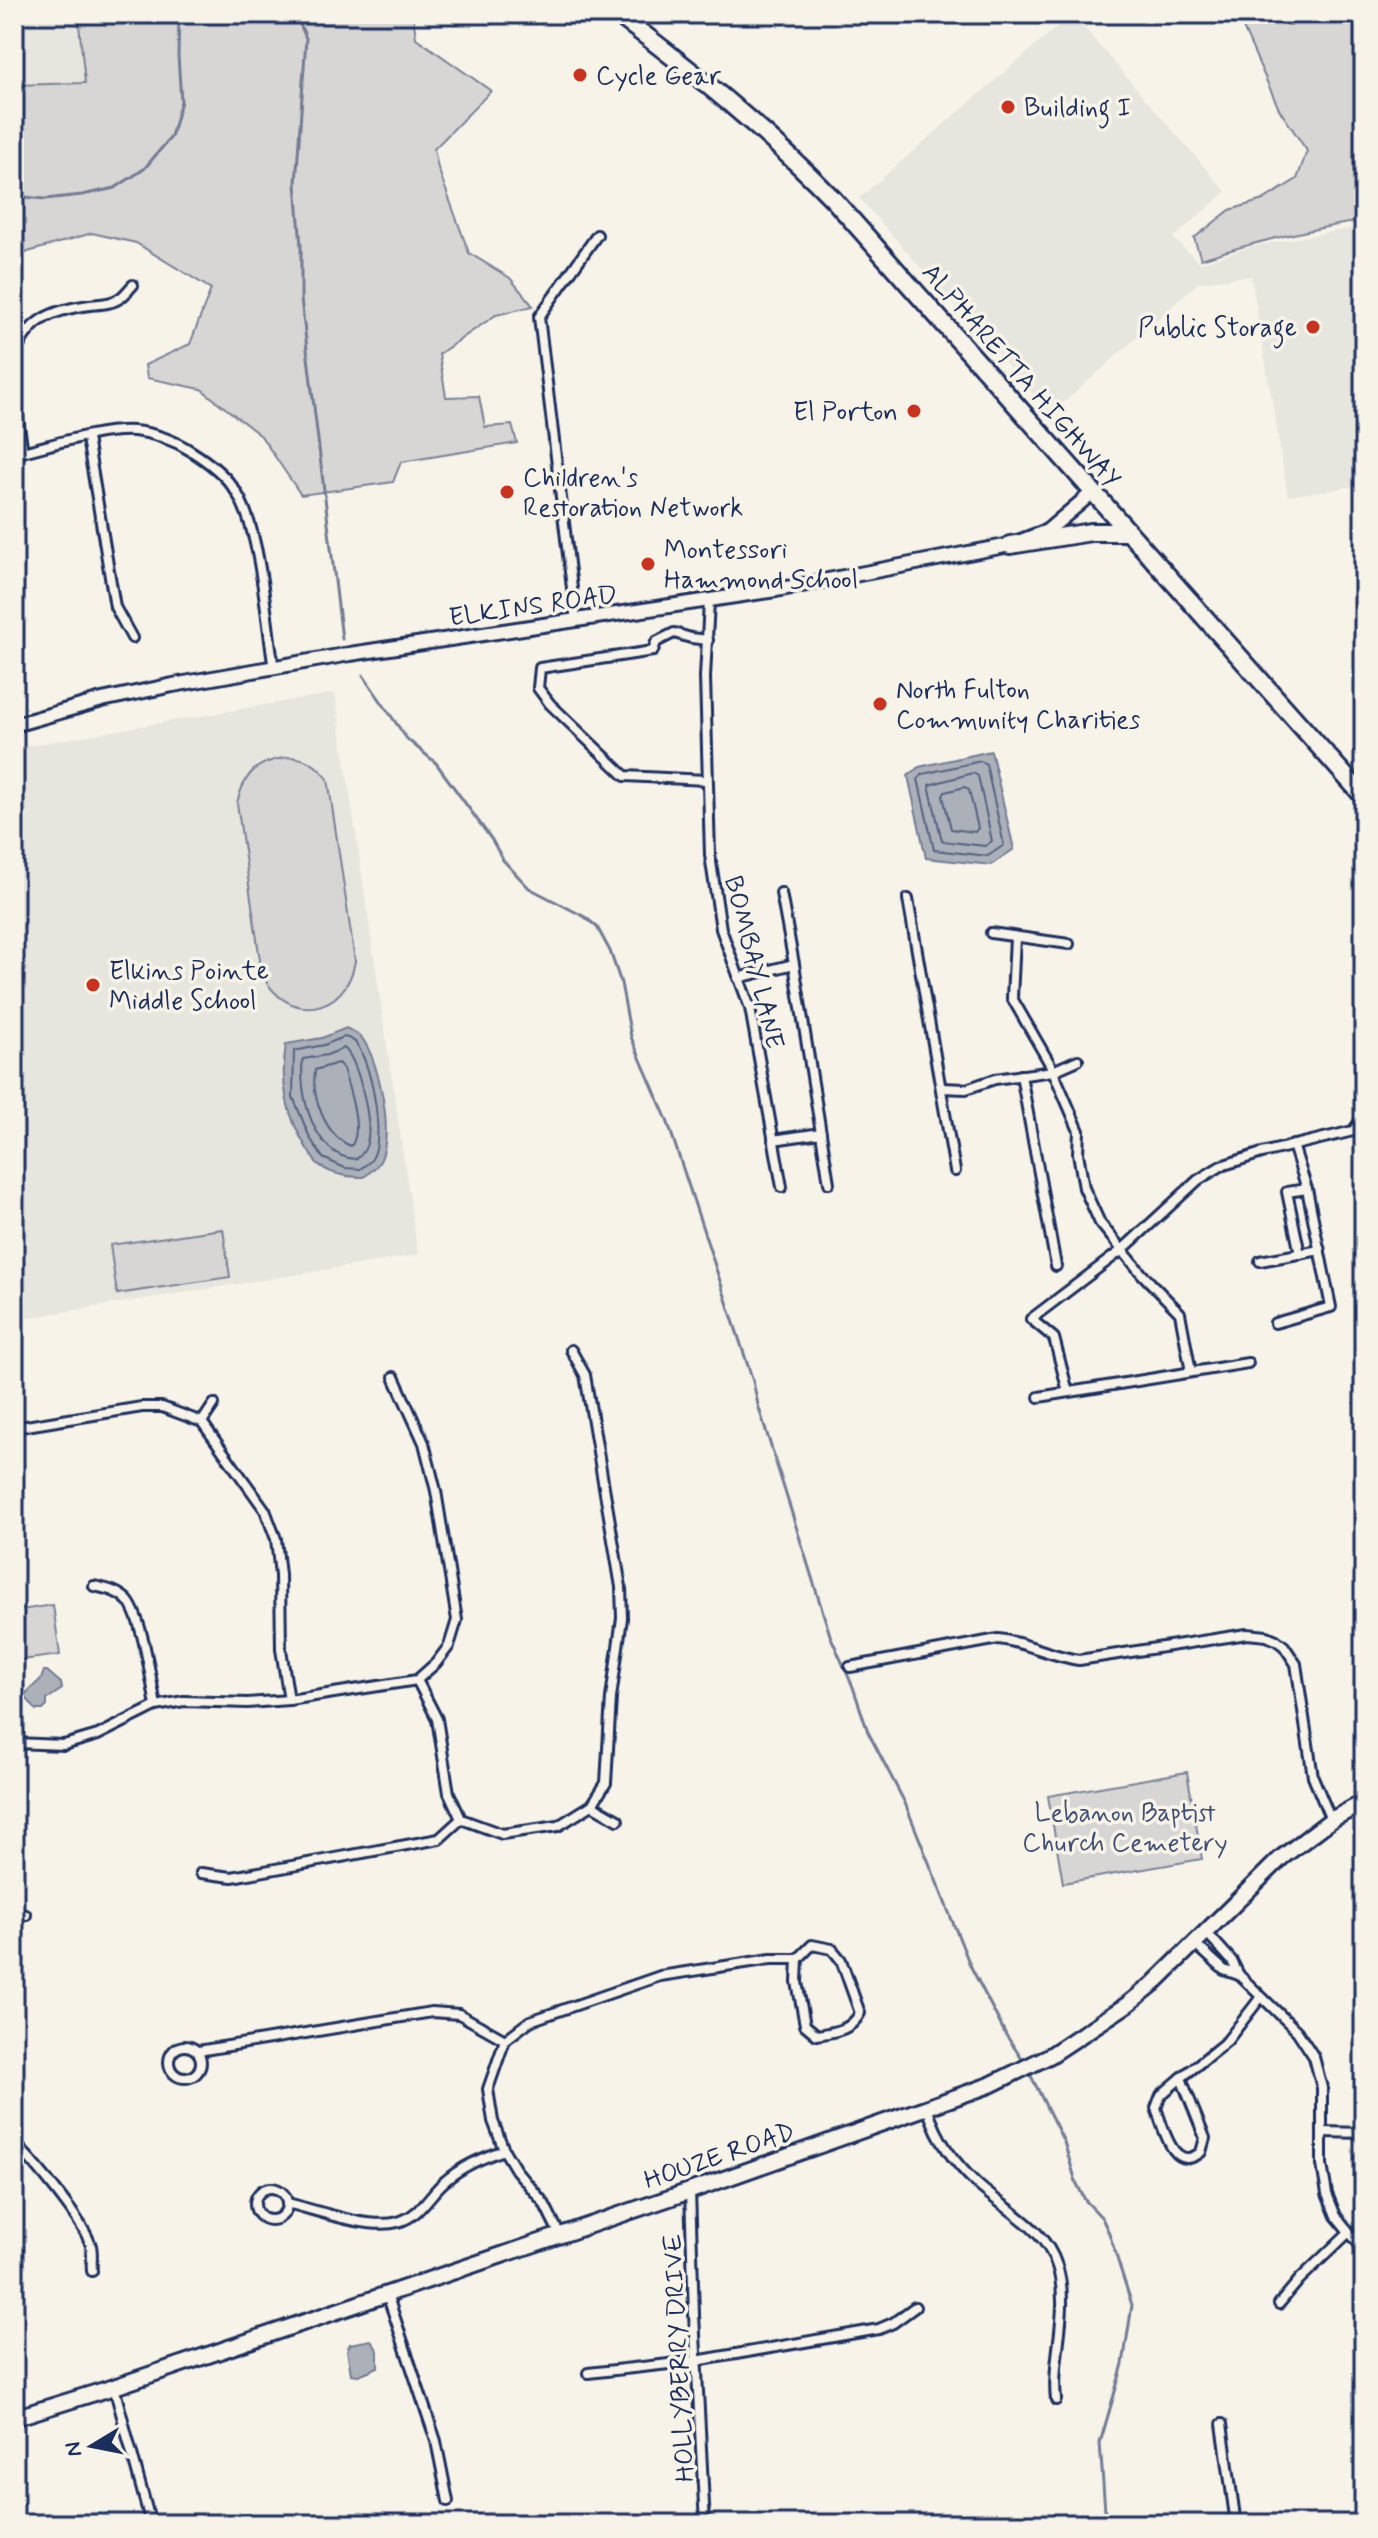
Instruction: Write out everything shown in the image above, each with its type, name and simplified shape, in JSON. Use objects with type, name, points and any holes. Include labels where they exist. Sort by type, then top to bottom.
[{"type":"highway","name":"ALPHARETTA HIGHWAY","points":[[624,16],[734,105],[800,165],[912,286],[1364,797]]},
{"type":"highway","points":[[1010,545],[1091,532],[1128,532]]},
{"type":"main road","name":"HOUZE ROAD","points":[[14,2418],[114,2387],[690,2191],[990,2085],[1077,2040],[1128,2004],[1281,1858],[1331,1820],[1364,1802]]},
{"type":"street","points":[[576,621],[539,317],[597,235]]},
{"type":"street","points":[[14,359],[19,341],[51,313],[70,307],[110,303],[122,297],[133,285]]},
{"type":"street","points":[[14,393],[18,453],[133,431],[158,435],[185,447],[211,464],[234,488],[248,519],[256,553],[274,669]]},
{"type":"street","points":[[87,438],[115,607],[132,638]]},
{"type":"street","name":"ELKINS ROAD","points":[[14,725],[102,700],[350,654],[709,601],[1010,545],[1047,531],[1093,492]]},
{"type":"street","name":"BOMBAY LANE","points":[[709,601],[705,677],[710,855],[721,929],[750,1008],[782,1187]]},
{"type":"street","points":[[706,780],[625,776],[550,704],[538,688],[540,668],[653,651],[656,642],[674,633],[708,640]]},
{"type":"street","points":[[781,893],[829,1183]]},
{"type":"street","points":[[908,899],[955,1171]]},
{"type":"street","points":[[991,933],[1069,944]]},
{"type":"street","points":[[1015,938],[1012,998],[1053,1071],[1079,1131],[1078,1153],[1084,1188],[1100,1223],[1180,1313],[1191,1372]]},
{"type":"street","points":[[738,978],[794,964]]},
{"type":"street","points":[[942,1088],[966,1089],[995,1079],[1053,1071],[1078,1060]]},
{"type":"street","points":[[1021,1075],[1056,1266]]},
{"type":"street","points":[[1353,1131],[1364,1116]]},
{"type":"street","points":[[1068,1392],[1054,1338],[1031,1319],[1122,1250],[1198,1180],[1221,1166],[1353,1131],[1364,1133]]},
{"type":"street","points":[[773,1140],[821,1133]]},
{"type":"street","points":[[1275,1323],[1331,1307],[1307,1189],[1293,1145]]},
{"type":"street","points":[[1300,1254],[1287,1192],[1307,1189]]},
{"type":"street","points":[[1260,1261],[1320,1250]]},
{"type":"street","points":[[417,1680],[437,1719],[449,1793],[461,1819],[502,1834],[558,1826],[592,1805],[606,1783],[611,1698],[622,1618],[621,1587],[585,1375],[571,1350]]},
{"type":"street","points":[[1039,1397],[1248,1363]]},
{"type":"street","points":[[14,1743],[64,1745],[98,1735],[156,1706],[184,1701],[247,1703],[289,1700],[417,1680],[436,1663],[449,1646],[457,1620],[424,1443],[394,1377]]},
{"type":"street","points":[[202,1422],[214,1404]]},
{"type":"street","points":[[14,1428],[142,1407],[178,1411],[202,1422],[265,1510],[276,1539],[281,1649],[289,1700]]},
{"type":"street","points":[[94,1586],[115,1591],[129,1602],[139,1628],[156,1706]]},
{"type":"street","points":[[850,1667],[998,1639],[1019,1641],[1059,1657],[1079,1660],[1247,1634],[1267,1636],[1284,1646],[1296,1664],[1313,1777],[1320,1800],[1331,1820]]},
{"type":"street","points":[[592,1805],[618,1820]]},
{"type":"street","points":[[201,1873],[232,1877],[439,1839],[461,1819]]},
{"type":"street","points":[[14,1912],[26,1915]]},
{"type":"street","points":[[1200,1938],[1224,1970],[1239,1975]]},
{"type":"street","points":[[1200,1938],[1232,1961],[1239,1975],[1297,2031],[1314,2057],[1322,2088],[1322,2165],[1327,2194],[1336,2216],[1364,2250]]},
{"type":"street","points":[[812,1945],[832,1949],[841,1960],[860,2013],[856,2021],[843,2030],[817,2035],[805,2025],[797,1982],[798,1959],[812,1945]]},
{"type":"street","points":[[560,2235],[544,2203],[516,2170],[504,2150],[493,2121],[488,2089],[505,2040],[530,2021],[660,1976],[771,1959],[798,1959]]},
{"type":"street","points":[[1181,2078],[1205,2138],[1201,2152],[1190,2159],[1179,2157],[1172,2150],[1156,2108],[1161,2095],[1181,2078],[1227,2041],[1261,1997]]},
{"type":"street","points":[[198,2051],[202,2063],[196,2075],[185,2079],[173,2073],[169,2062],[174,2050],[186,2046],[198,2051],[432,2012],[459,2014],[505,2040]]},
{"type":"street","points":[[927,2108],[937,2137],[951,2158],[979,2186],[1042,2238],[1053,2254],[1062,2299],[1054,2381],[1056,2400]]},
{"type":"street","points":[[1323,2132],[1364,2133]]},
{"type":"street","points":[[14,2143],[28,2155],[75,2217],[91,2246],[92,2271]]},
{"type":"street","points":[[287,2203],[364,2222],[394,2224],[419,2211],[442,2183],[466,2164],[504,2150]]},
{"type":"street","points":[[270,2187],[282,2192],[287,2203],[283,2215],[272,2221],[260,2217],[254,2205],[258,2193],[270,2187]]},
{"type":"street","name":"HOLLYBERRY DRIVE","points":[[690,2191],[705,2524]]},
{"type":"street","points":[[1279,2304],[1348,2233]]},
{"type":"street","points":[[387,2294],[436,2441],[448,2501]]},
{"type":"street","points":[[588,2373],[696,2361],[879,2329],[915,2307]]},
{"type":"street","points":[[114,2387],[151,2524]]},
{"type":"street","points":[[1222,2424],[1236,2524]]},
{"type":"shaded area","points":[[14,14],[105,14],[108,105],[14,104]]},
{"type":"shaded area","points":[[1072,14],[1226,192],[1173,238],[1200,263],[1254,246],[1358,227],[1364,262],[1364,485],[1288,496],[1251,276],[1199,282],[1051,414],[859,198]]},
{"type":"shaded area","points":[[335,693],[418,1255],[14,1320],[14,748]]},
{"type":"green space","points":[[78,14],[413,14],[416,38],[491,91],[434,149],[469,253],[510,278],[533,306],[496,315],[439,354],[446,397],[479,396],[485,427],[512,425],[517,443],[401,462],[393,482],[301,495],[261,436],[201,389],[147,378],[145,365],[190,344],[211,289],[136,243],[92,233],[28,252],[14,260],[14,85],[85,83]]},
{"type":"green space","points":[[1237,14],[1364,14],[1364,245],[1360,221],[1280,237],[1201,259],[1194,238],[1230,210],[1263,200],[1297,179],[1307,151],[1279,109]]},
{"type":"green space","points":[[290,757],[311,763],[328,779],[355,961],[340,993],[314,1007],[285,1001],[262,974],[237,803],[244,783],[254,770],[269,762]]},
{"type":"green space","points":[[223,1229],[230,1277],[117,1294],[110,1245]]},
{"type":"green space","points":[[53,1605],[60,1655],[14,1661],[14,1611]]},
{"type":"green space","name":"Lebanon Baptist Church Cemetery","points":[[1187,1772],[1202,1859],[1063,1883],[1048,1796]]},
{"type":"water","points":[[991,751],[1014,849],[991,865],[926,858],[908,776],[919,767]]},
{"type":"water","points":[[346,1028],[360,1036],[368,1049],[383,1097],[384,1147],[376,1167],[364,1177],[333,1173],[316,1161],[294,1122],[284,1085],[286,1044],[322,1038]]},
{"type":"water","points":[[44,1671],[61,1683],[62,1689],[47,1699],[43,1710],[36,1710],[24,1695],[41,1679]]},
{"type":"water","points":[[371,2340],[378,2351],[378,2367],[359,2375],[351,2374],[347,2350],[350,2344]]},
{"type":"waterway","points":[[14,196],[45,199],[82,195],[115,188],[144,169],[171,137],[181,101],[179,14]]},
{"type":"waterway","points":[[292,14],[306,38],[296,184],[301,299],[342,639]]},
{"type":"waterway","points":[[363,675],[407,739],[436,763],[503,860],[529,888],[585,917],[597,927],[610,951],[621,983],[631,1037],[667,1120],[753,1381],[830,1635],[853,1687],[868,1732],[905,1803],[970,1965],[1006,2035],[1024,2062]]},
{"type":"waterway","points":[[1029,2072],[1064,2142],[1076,2182],[1109,2233],[1132,2305],[1123,2364],[1100,2443],[1106,2524]]},
{"type":"place","name":"Cycle Gear","points":[[580,75]]},
{"type":"place","name":"Building I","points":[[1008,107]]},
{"type":"place","name":"Public Storage","points":[[1313,327]]},
{"type":"place","name":"El Porton","points":[[914,411]]},
{"type":"place","name":"Children's Restoration Network","points":[[507,492]]},
{"type":"place","name":"Montessori Hammond School","points":[[648,564]]},
{"type":"place","name":"North Fulton Community Charities","points":[[880,704]]},
{"type":"place","name":"Elkins Pointe Middle School","points":[[93,985]]}]
